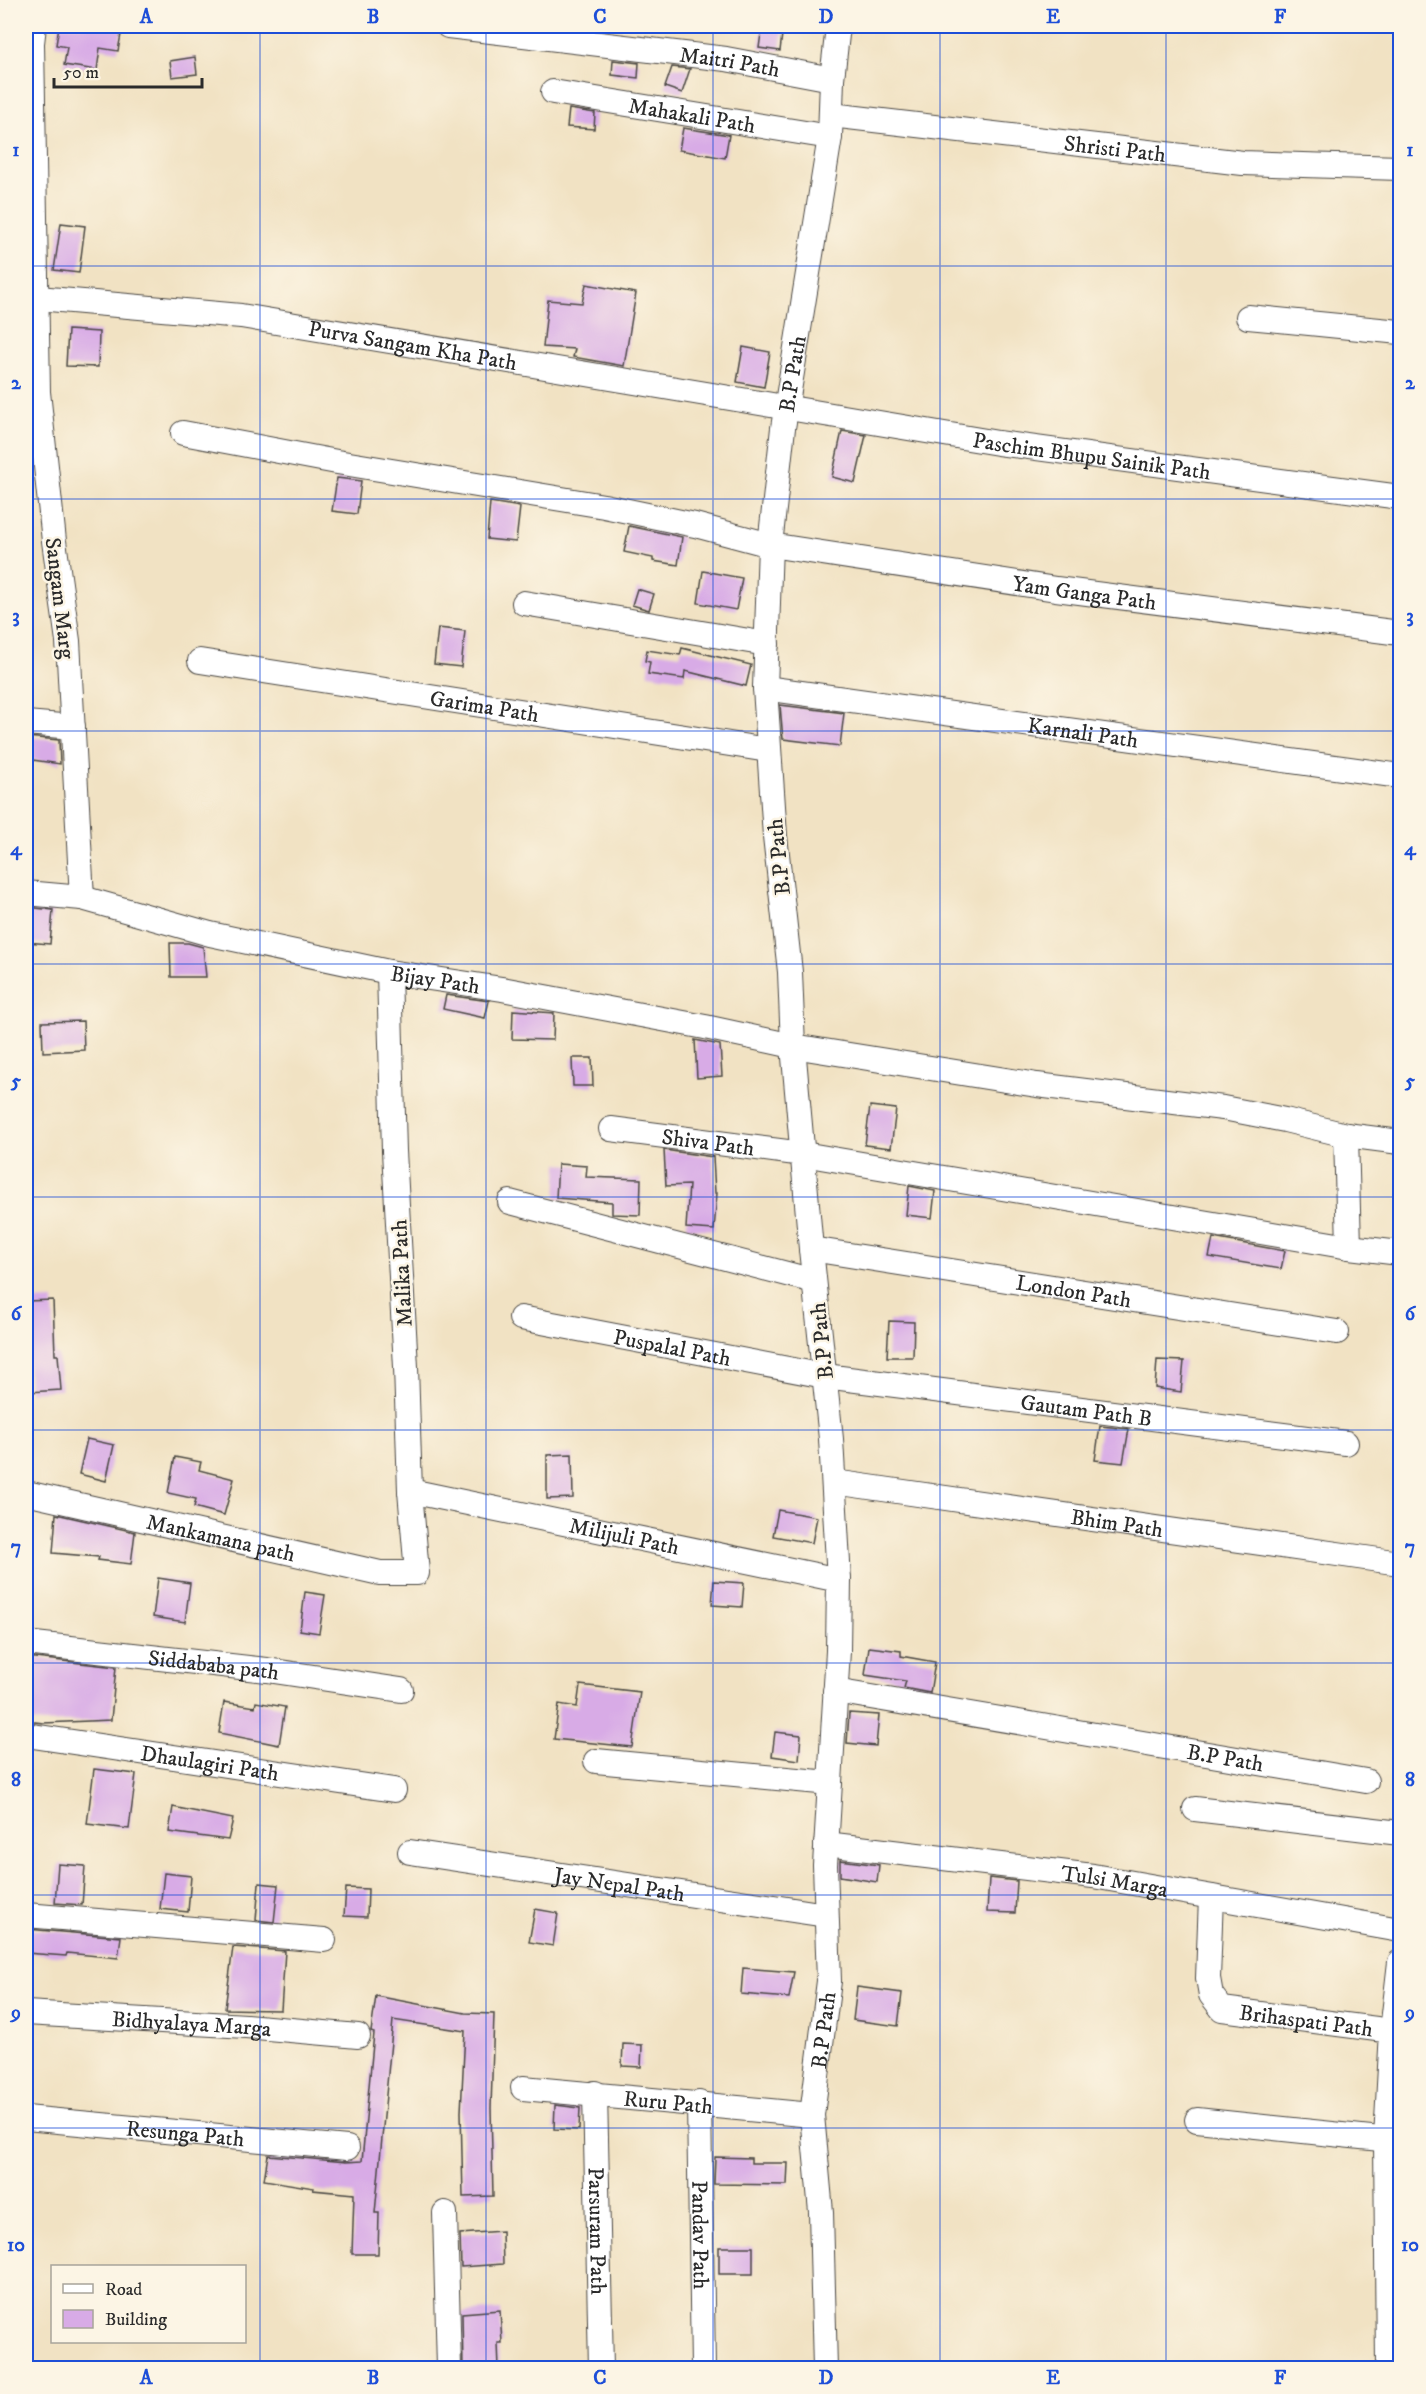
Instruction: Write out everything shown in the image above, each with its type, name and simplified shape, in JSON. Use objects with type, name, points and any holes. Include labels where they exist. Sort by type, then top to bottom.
[{"type":"street","name":"Sangam Marg","points":[[34,26],[32,55],[38,392],[54,541],[68,641],[82,898]]},
{"type":"street","name":"Maitri Path","points":[[448,26],[726,59],[832,79]]},
{"type":"street","name":"B.P Path","points":[[825,2368],[820,2212],[812,2115],[829,1981],[826,1844],[840,1580],[834,1482],[793,1046],[789,972],[768,750],[765,688],[770,545],[786,408],[830,126],[838,26]]},
{"type":"street","name":"Mahakali Path","points":[[553,92],[830,126]]},
{"type":"street","name":"Shristi Path","points":[[830,126],[1243,163],[1401,168]]},
{"type":"street","name":"Purva Sangam Kha Path","points":[[38,298],[241,316],[786,408]]},
{"type":"street","points":[[1248,317],[1401,332]]},
{"type":"street","name":"Paschim Bhupu Sainik Path","points":[[786,408],[998,443],[1401,496]]},
{"type":"street","name":"Yam Ganga Path","points":[[183,434],[604,506],[695,525],[770,545],[1056,589],[1401,633]]},
{"type":"street","points":[[524,603],[767,644]]},
{"type":"street","name":"Garima Path","points":[[200,661],[768,750]]},
{"type":"street","name":"Karnali Path","points":[[765,688],[1401,776]]},
{"type":"street","points":[[26,723],[73,727]]},
{"type":"street","points":[[26,893],[82,898]]},
{"type":"street","name":"Bijay Path","points":[[82,898],[210,934],[389,972],[502,989],[793,1046],[1037,1085],[1223,1108],[1346,1135],[1401,1142]]},
{"type":"street","name":"Malika Path","points":[[389,972],[394,1151],[406,1367],[410,1491],[417,1573]]},
{"type":"street","name":"Shiva Path","points":[[611,1129],[803,1154],[1349,1247],[1401,1253]]},
{"type":"street","points":[[1346,1135],[1349,1247]]},
{"type":"street","points":[[510,1202],[814,1281]]},
{"type":"street","name":"London Path","points":[[811,1249],[1337,1332]]},
{"type":"street","name":"Puspalal Path","points":[[521,1318],[825,1376]]},
{"type":"street","name":"Gautam Path B","points":[[825,1376],[1346,1443]]},
{"type":"street","name":"Bhim Path","points":[[834,1482],[1401,1563]]},
{"type":"street","name":"Milijuli Path","points":[[410,1491],[840,1580]]},
{"type":"street","name":"Mankamana path","points":[[26,1493],[380,1573],[417,1573]]},
{"type":"street","name":"Siddababa path","points":[[26,1643],[267,1670],[401,1690]]},
{"type":"street","name":"B.P Path","points":[[835,1691],[1366,1781]]},
{"type":"street","name":"Dhaulagiri Path","points":[[26,1735],[394,1790]]},
{"type":"street","points":[[596,1761],[830,1783]]},
{"type":"street","points":[[1195,1809],[1401,1833]]},
{"type":"street","name":"Tulsi Marga","points":[[826,1844],[1093,1876],[1401,1930]]},
{"type":"street","name":"Jay Nepal Path","points":[[411,1852],[826,1915]]},
{"type":"street","name":"Brihaspati Path","points":[[1211,1897],[1208,1978],[1211,1995],[1222,2009],[1396,2032]]},
{"type":"street","points":[[26,1915],[324,1940]]},
{"type":"street","points":[[1388,2368],[1396,2032],[1401,1962]]},
{"type":"street","name":"Bidhyalaya Marga","points":[[26,2013],[246,2026],[358,2036]]},
{"type":"street","name":"Ruru Path","points":[[523,2088],[812,2115]]},
{"type":"street","name":"Parsuram Path","points":[[595,2093],[601,2368]]},
{"type":"street","name":"Pandav Path","points":[[699,2103],[703,2368]]},
{"type":"street","name":"Resunga Path","points":[[26,2118],[347,2148]]},
{"type":"street","points":[[1197,2120],[1393,2140]]},
{"type":"street","points":[[445,2213],[449,2368]]},
{"type":"building","points":[[59,26],[122,29],[118,51],[100,48],[97,70],[64,65],[67,47],[56,45]]},
{"type":"building","points":[[762,26],[783,26],[780,51],[759,48]]},
{"type":"building","points":[[195,57],[197,74],[172,77],[170,61]]},
{"type":"building","points":[[613,60],[639,63],[638,78],[612,75]]},
{"type":"building","points":[[672,67],[690,69],[682,93],[665,87]]},
{"type":"building","points":[[569,109],[595,113],[594,129],[567,127]]},
{"type":"building","points":[[683,128],[729,135],[725,158],[679,150]]},
{"type":"building","points":[[61,223],[85,226],[79,273],[54,270]]},
{"type":"building","points":[[586,284],[636,293],[624,366],[573,357],[575,349],[543,347],[548,300],[582,303]]},
{"type":"building","points":[[68,330],[99,332],[98,367],[66,366]]},
{"type":"building","points":[[743,347],[770,352],[764,387],[737,382]]},
{"type":"building","points":[[842,431],[866,435],[855,483],[832,477]]},
{"type":"building","points":[[337,478],[361,481],[357,514],[332,511]]},
{"type":"building","points":[[490,502],[520,507],[516,542],[487,539]]},
{"type":"building","points":[[629,526],[682,537],[678,565],[653,561],[653,558],[624,552]]},
{"type":"building","points":[[703,571],[742,578],[736,610],[698,603]]},
{"type":"building","points":[[637,589],[654,594],[649,610],[632,605]]},
{"type":"building","points":[[438,628],[465,631],[461,667],[434,664]]},
{"type":"building","points":[[682,648],[751,665],[746,686],[685,671],[684,679],[648,674],[650,662],[645,661],[647,650],[680,655]]},
{"type":"building","points":[[780,705],[844,713],[840,746],[783,739]]},
{"type":"building","points":[[26,737],[59,740],[60,764],[26,759]]},
{"type":"building","points":[[26,907],[53,910],[50,944],[26,942]]},
{"type":"building","points":[[170,943],[188,943],[203,947],[206,977],[171,977]]},
{"type":"building","points":[[446,995],[489,1001],[485,1018],[443,1009]]},
{"type":"building","points":[[513,1010],[554,1013],[553,1040],[512,1039]]},
{"type":"building","points":[[83,1021],[84,1050],[43,1052],[42,1022]]},
{"type":"building","points":[[695,1040],[720,1045],[722,1076],[697,1078]]},
{"type":"building","points":[[572,1058],[592,1058],[593,1086],[573,1086]]},
{"type":"building","points":[[870,1106],[896,1109],[891,1148],[865,1145]]},
{"type":"building","points":[[664,1150],[713,1157],[715,1193],[717,1193],[714,1230],[686,1228],[689,1185],[666,1186]]},
{"type":"building","points":[[558,1164],[587,1166],[586,1177],[641,1179],[640,1215],[612,1214],[612,1202],[556,1198]]},
{"type":"building","points":[[909,1186],[935,1191],[932,1218],[906,1215]]},
{"type":"building","points":[[1213,1238],[1285,1251],[1281,1269],[1209,1257]]},
{"type":"building","points":[[53,1300],[55,1355],[58,1355],[61,1390],[29,1392],[26,1301]]},
{"type":"building","points":[[889,1321],[914,1322],[913,1357],[887,1357]]},
{"type":"building","points":[[1157,1360],[1184,1361],[1181,1392],[1155,1388]]},
{"type":"building","points":[[1100,1426],[1129,1429],[1123,1463],[1095,1460]]},
{"type":"building","points":[[87,1439],[114,1445],[106,1481],[79,1474]]},
{"type":"building","points":[[572,1454],[573,1498],[547,1499],[547,1455]]},
{"type":"building","points":[[175,1457],[201,1462],[199,1470],[234,1479],[224,1515],[194,1507],[196,1499],[168,1493]]},
{"type":"building","points":[[778,1510],[817,1517],[812,1543],[773,1536]]},
{"type":"building","points":[[56,1514],[135,1532],[131,1564],[98,1560],[99,1557],[53,1553]]},
{"type":"building","points":[[158,1578],[190,1583],[185,1622],[153,1617]]},
{"type":"building","points":[[714,1581],[744,1583],[742,1607],[712,1605]]},
{"type":"building","points":[[305,1592],[325,1595],[319,1633],[300,1630]]},
{"type":"building","points":[[869,1647],[901,1651],[901,1656],[935,1662],[930,1693],[904,1688],[906,1681],[865,1675]]},
{"type":"building","points":[[26,1657],[116,1667],[111,1720],[44,1723],[26,1721]]},
{"type":"building","points":[[580,1685],[640,1692],[632,1747],[554,1739],[559,1704],[577,1707]]},
{"type":"building","points":[[224,1702],[255,1707],[256,1702],[285,1707],[279,1745],[219,1733]]},
{"type":"building","points":[[849,1713],[879,1715],[876,1746],[847,1743]]},
{"type":"building","points":[[775,1732],[801,1735],[799,1760],[772,1756]]},
{"type":"building","points":[[94,1769],[136,1774],[129,1829],[87,1824]]},
{"type":"building","points":[[173,1807],[233,1819],[228,1840],[169,1832]]},
{"type":"building","points":[[840,1860],[879,1865],[877,1882],[840,1876]]},
{"type":"building","points":[[58,1864],[85,1866],[82,1905],[55,1903]]},
{"type":"building","points":[[164,1873],[191,1876],[188,1912],[160,1909]]},
{"type":"building","points":[[989,1878],[1017,1881],[1015,1913],[987,1912]]},
{"type":"building","points":[[259,1883],[278,1885],[274,1922],[256,1920]]},
{"type":"building","points":[[346,1888],[368,1889],[367,1917],[344,1916]]},
{"type":"building","points":[[535,1909],[558,1913],[553,1946],[529,1942]]},
{"type":"building","points":[[26,1929],[121,1937],[118,1958],[67,1953],[66,1956],[26,1953]]},
{"type":"building","points":[[233,1947],[285,1951],[281,2010],[225,2009]]},
{"type":"building","points":[[743,1968],[794,1972],[789,1998],[741,1994]]},
{"type":"building","points":[[857,1987],[902,1993],[898,2026],[853,2020]]},
{"type":"building","points":[[376,1996],[465,2013],[494,2014],[491,2108],[493,2196],[463,2197],[461,2112],[465,2031],[393,2020],[375,2213],[379,2213],[378,2254],[352,2254],[354,2194],[313,2190],[314,2188],[264,2180],[268,2155],[346,2162],[362,2161],[374,2033],[371,2032]]},
{"type":"building","points":[[623,2044],[642,2045],[641,2067],[622,2066]]},
{"type":"building","points":[[555,2105],[580,2108],[579,2130],[554,2129]]},
{"type":"building","points":[[715,2157],[751,2158],[751,2163],[788,2163],[787,2185],[714,2184]]},
{"type":"building","points":[[502,2231],[503,2264],[461,2267],[460,2234]]},
{"type":"building","points":[[719,2247],[753,2247],[753,2274],[719,2274]]},
{"type":"building","points":[[500,2310],[502,2343],[498,2343],[499,2368],[463,2368],[462,2313]]}]
